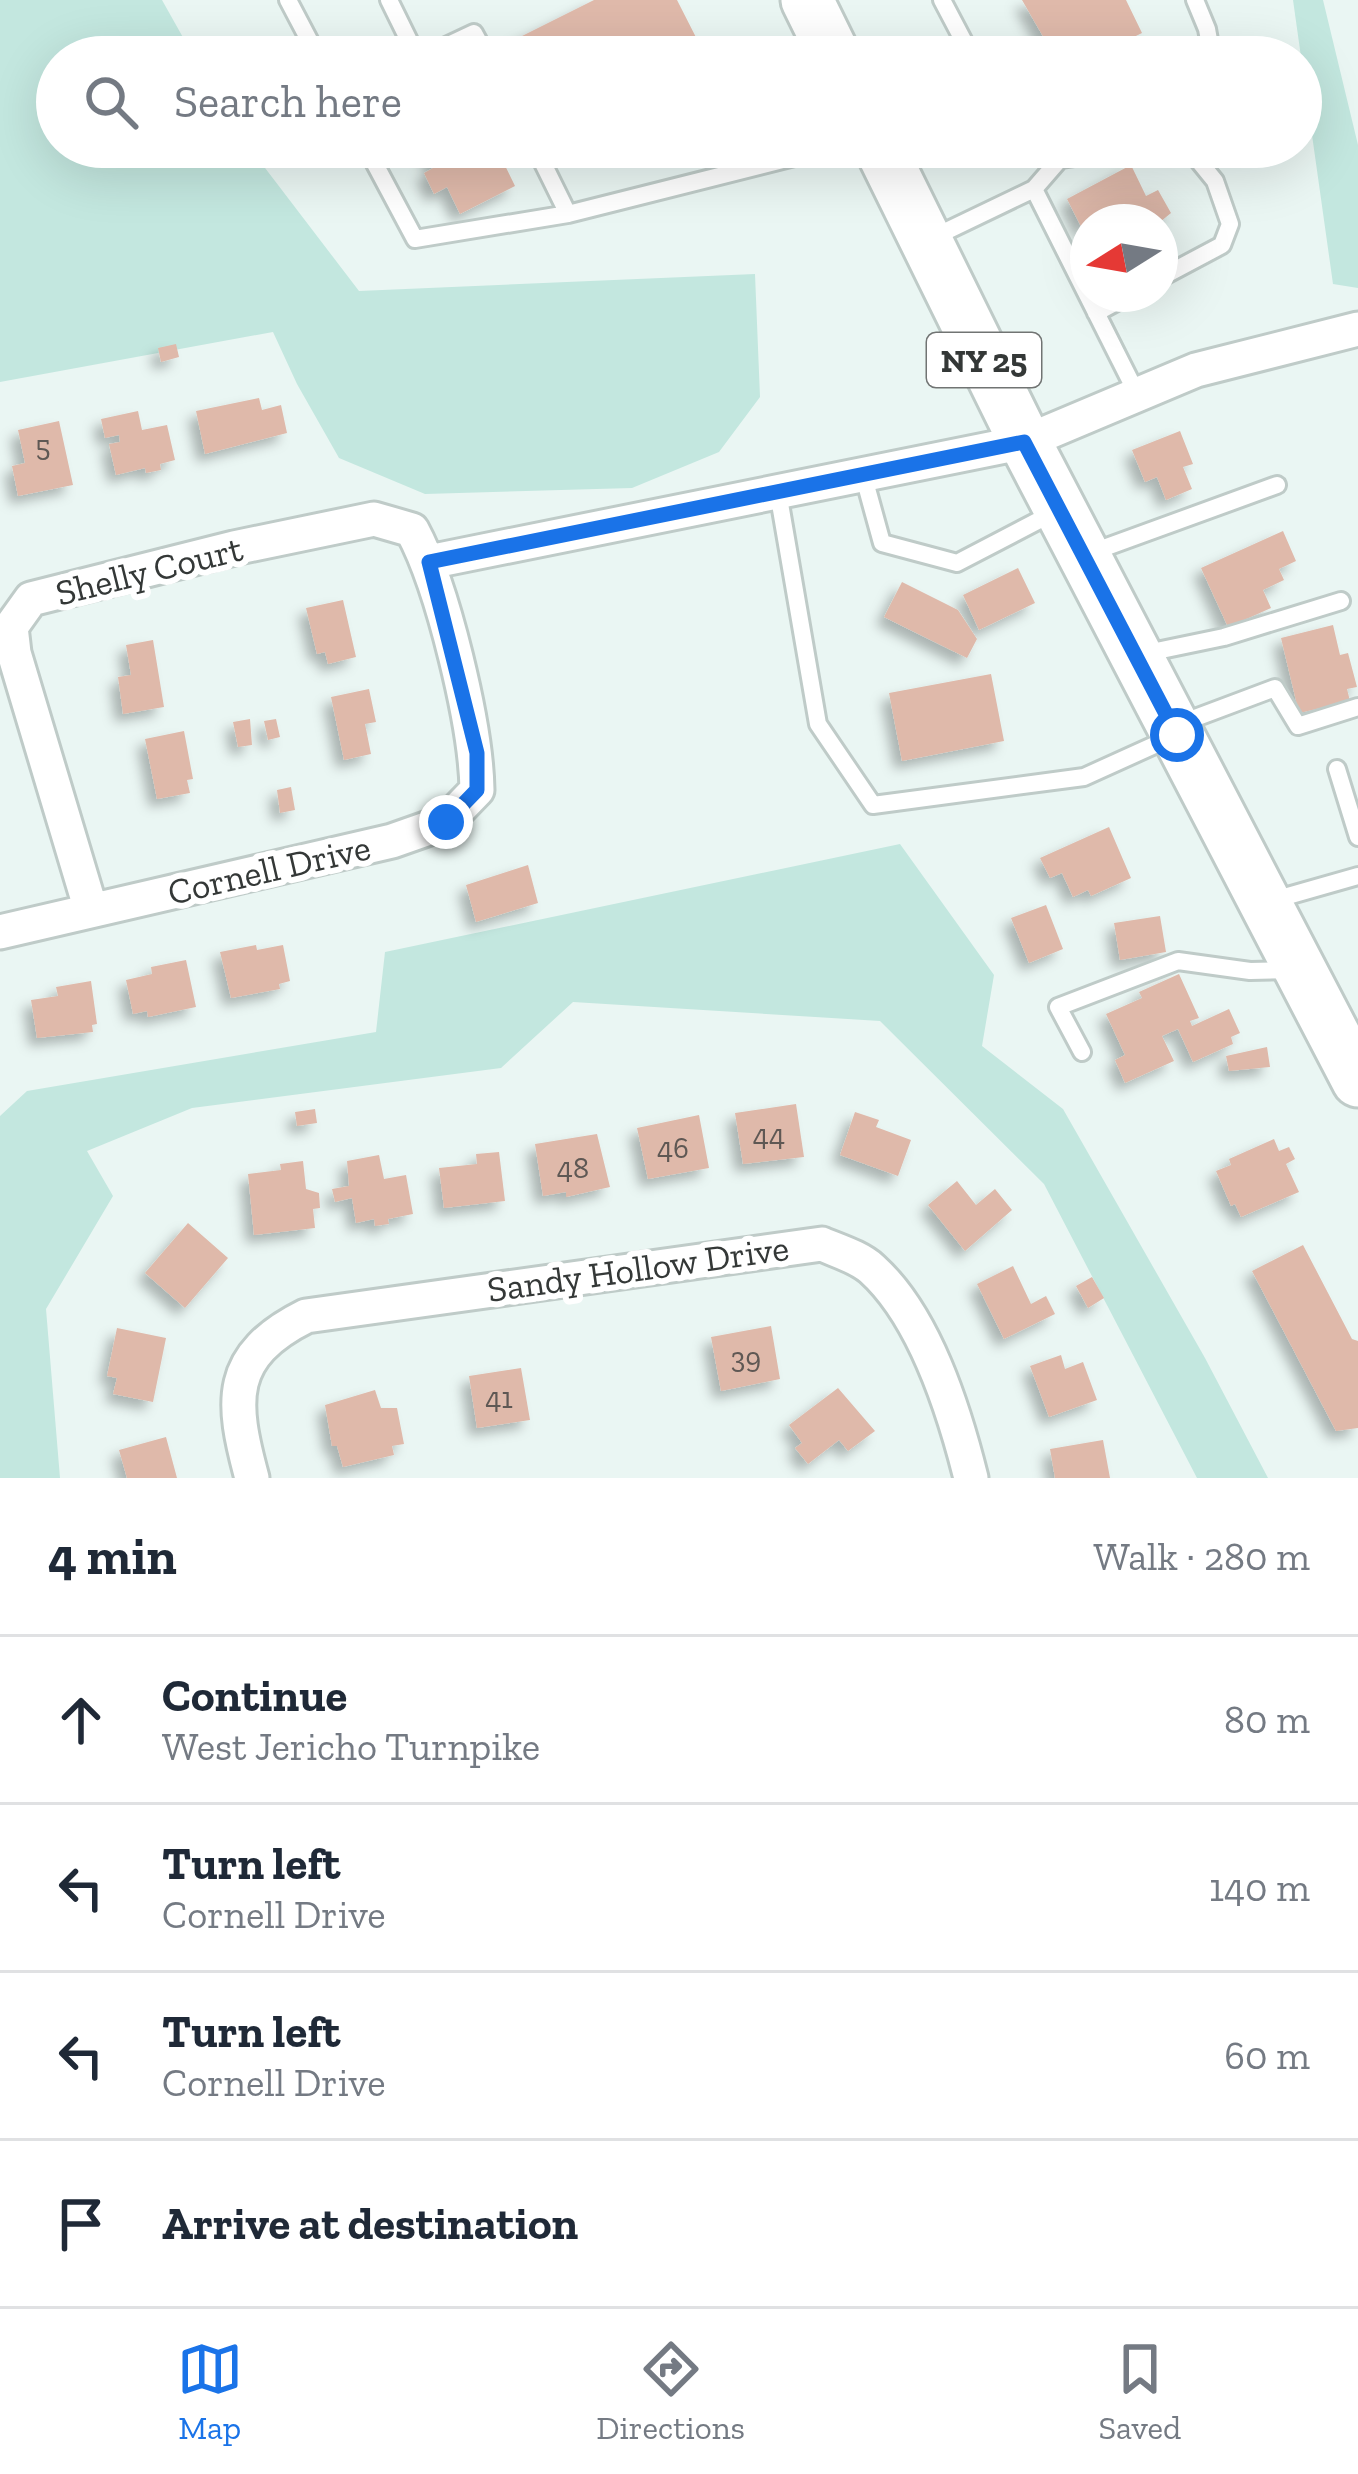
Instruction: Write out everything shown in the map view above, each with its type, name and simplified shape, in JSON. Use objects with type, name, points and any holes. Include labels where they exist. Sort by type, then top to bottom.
[{"type":"main road","points":[[807,0],[825,36]]},
{"type":"main road","name":"NY 25","points":[[891,168],[1024,442],[1358,1081]]},
{"type":"street","points":[[429,562],[1024,442],[1196,370],[1358,329]]},
{"type":"street","name":"Shelly Court","points":[[91,910],[14,653],[11,627],[31,599],[374,519],[412,530],[429,562]]},
{"type":"street","name":"Cornell Drive","points":[[0,932],[392,842],[446,822],[477,790],[477,753],[429,562]]},
{"type":"street","name":"Sandy Hollow Drive","points":[[252,1478],[238,1425],[236,1386],[252,1357],[277,1330],[305,1316],[822,1244],[868,1265],[904,1303],[961,1439],[971,1478]]},
{"type":"lane","points":[[288,0],[307,36]]},
{"type":"lane","points":[[389,0],[409,36]]},
{"type":"lane","points":[[942,0],[961,36]]},
{"type":"lane","points":[[1195,0],[1209,36]]},
{"type":"lane","points":[[377,168],[415,239],[568,214],[751,168]]},
{"type":"lane","points":[[545,168],[568,214]]},
{"type":"lane","points":[[927,240],[1034,189],[1052,168]]},
{"type":"lane","points":[[1178,268],[1222,245],[1230,224],[1215,181],[1204,168]]},
{"type":"lane","points":[[1034,189],[1137,394]]},
{"type":"lane","points":[[863,474],[882,542],[957,563],[1060,510]]},
{"type":"lane","points":[[1084,556],[1276,485]]},
{"type":"lane","points":[[778,492],[818,724],[873,805],[1084,777],[1174,731],[1275,688],[1298,726],[1358,707]]},
{"type":"lane","points":[[1136,656],[1224,637],[1341,601]]},
{"type":"lane","points":[[1337,769],[1358,837]]},
{"type":"lane","points":[[1264,903],[1358,876]]},
{"type":"lane","points":[[1082,1052],[1058,1007],[1178,961],[1250,971],[1299,970]]},
{"type":"green space","points":[[0,0],[162,0],[182,36],[36,36],[36,168],[265,168],[359,291],[755,274],[760,397],[719,452],[632,488],[425,494],[339,458],[273,332],[0,382]]},
{"type":"green space","points":[[1293,0],[1323,0],[1358,145],[1358,288],[1333,284],[1317,168],[1322,168],[1322,36],[1298,36]]},
{"type":"green space","points":[[900,844],[994,975],[982,1046],[1063,1109],[1268,1478],[1197,1478],[1044,1184],[880,1021],[573,1002],[501,1068],[192,1108],[87,1151],[113,1196],[46,1309],[60,1478],[0,1478],[0,1116],[27,1091],[376,1032],[385,952]]},
{"type":"building","points":[[594,0],[677,0],[695,36],[522,36]]},
{"type":"building","points":[[1022,0],[1126,0],[1142,33],[1136,36],[1043,36]]},
{"type":"building","points":[[433,168],[506,168],[515,186],[460,214],[447,187],[434,194],[424,173]]},
{"type":"building","points":[[1125,168],[1132,168],[1146,196],[1158,190],[1166,204],[1070,204],[1067,199]]},
{"type":"building","points":[[176,344],[179,357],[161,362],[158,348]]},
{"type":"building","points":[[259,398],[262,410],[281,405],[287,433],[205,454],[196,411]]},
{"type":"building","points":[[138,411],[142,430],[167,425],[175,460],[160,464],[161,470],[146,473],[145,468],[116,475],[109,444],[120,442],[119,435],[105,438],[101,419]]},
{"type":"building","points":[[59,421],[73,485],[18,496],[12,466],[25,463],[18,430]]},
{"type":"building","points":[[1180,431],[1193,464],[1183,467],[1192,489],[1166,500],[1157,477],[1145,482],[1132,450]]},
{"type":"building","points":[[1283,531],[1296,561],[1279,569],[1284,580],[1263,590],[1271,608],[1228,627],[1201,568]]},
{"type":"building","points":[[1018,568],[1035,603],[979,630],[963,595]]},
{"type":"building","points":[[902,582],[958,610],[977,639],[967,658],[884,617]]},
{"type":"building","points":[[343,600],[356,657],[328,664],[325,652],[317,654],[306,608]]},
{"type":"building","points":[[1333,625],[1340,655],[1348,653],[1357,687],[1347,689],[1350,701],[1299,713],[1281,638]]},
{"type":"building","points":[[153,640],[164,707],[123,714],[118,677],[131,675],[126,645]]},
{"type":"building","points":[[991,674],[1004,741],[902,761],[889,693]]},
{"type":"building","points":[[369,689],[376,722],[365,724],[371,754],[344,760],[331,697]]},
{"type":"building","points":[[250,719],[252,745],[238,747],[233,722]]},
{"type":"building","points":[[276,719],[280,737],[268,740],[264,721]]},
{"type":"building","points":[[184,731],[193,779],[187,780],[190,793],[157,799],[145,739]]},
{"type":"building","points":[[291,787],[295,810],[280,813],[277,790]]},
{"type":"building","points":[[1109,827],[1131,878],[1091,896],[1088,890],[1073,897],[1062,873],[1050,878],[1040,858]]},
{"type":"building","points":[[528,865],[538,903],[476,922],[466,885]]},
{"type":"building","points":[[1046,905],[1063,949],[1029,963],[1011,918]]},
{"type":"building","points":[[1160,916],[1166,952],[1120,960],[1114,923]]},
{"type":"building","points":[[256,945],[257,950],[283,945],[290,981],[279,984],[280,989],[231,998],[220,952]]},
{"type":"building","points":[[186,960],[196,1007],[148,1017],[147,1011],[133,1014],[126,980],[152,974],[151,967]]},
{"type":"building","points":[[1179,974],[1199,1018],[1190,1021],[1192,1026],[1229,1009],[1240,1033],[1231,1037],[1233,1044],[1193,1062],[1178,1029],[1162,1036],[1174,1061],[1125,1083],[1115,1060],[1125,1055],[1106,1014]]},
{"type":"building","points":[[91,981],[97,1024],[92,1025],[93,1032],[37,1038],[31,1000],[58,996],[56,987]]},
{"type":"building","points":[[1267,1047],[1270,1067],[1229,1071],[1226,1056]]},
{"type":"building","points":[[796,1104],[804,1157],[743,1164],[735,1113]]},
{"type":"building","points":[[315,1109],[317,1123],[297,1126],[295,1112]]},
{"type":"building","points":[[855,1112],[879,1120],[876,1127],[911,1140],[898,1176],[840,1155]]},
{"type":"building","points":[[699,1115],[709,1168],[648,1179],[637,1128]]},
{"type":"building","points":[[597,1134],[610,1187],[566,1197],[566,1192],[543,1196],[535,1144]]},
{"type":"building","points":[[1274,1139],[1279,1151],[1289,1147],[1295,1159],[1286,1164],[1299,1192],[1241,1217],[1216,1171],[1231,1165],[1229,1159]]},
{"type":"building","points":[[499,1152],[505,1201],[444,1208],[439,1168],[477,1164],[476,1154]]},
{"type":"building","points":[[379,1155],[384,1179],[406,1175],[413,1214],[388,1219],[389,1224],[375,1226],[374,1219],[356,1223],[352,1198],[335,1202],[332,1189],[349,1186],[347,1161]]},
{"type":"building","points":[[303,1161],[306,1189],[319,1193],[320,1208],[313,1209],[315,1228],[254,1235],[248,1174],[281,1170],[280,1164]]},
{"type":"building","points":[[957,1181],[976,1205],[995,1189],[1012,1210],[965,1251],[928,1205]]},
{"type":"building","points":[[188,1223],[228,1258],[185,1308],[145,1273]]},
{"type":"building","points":[[1303,1245],[1352,1339],[1358,1341],[1358,1428],[1336,1431],[1252,1271]]},
{"type":"building","points":[[1013,1266],[1031,1304],[1046,1296],[1055,1314],[1004,1339],[977,1284]]},
{"type":"building","points":[[1092,1277],[1104,1298],[1088,1308],[1076,1286]]},
{"type":"building","points":[[771,1326],[780,1379],[721,1391],[711,1337]]},
{"type":"building","points":[[117,1328],[166,1338],[153,1402],[113,1394],[117,1378],[107,1376]]},
{"type":"building","points":[[1061,1355],[1065,1369],[1083,1362],[1097,1400],[1049,1417],[1030,1366]]},
{"type":"building","points":[[521,1368],[530,1420],[477,1428],[469,1376]]},
{"type":"building","points":[[838,1388],[875,1431],[848,1451],[839,1440],[808,1464],[795,1448],[802,1443],[789,1425]]},
{"type":"building","points":[[375,1390],[381,1408],[397,1408],[404,1444],[392,1446],[394,1455],[343,1467],[337,1446],[332,1446],[325,1405]]},
{"type":"building","points":[[166,1437],[177,1478],[127,1478],[119,1450]]},
{"type":"building","points":[[1103,1440],[1110,1478],[1055,1478],[1050,1449]]},
{"type":"route","points":[[446,822],[477,790],[477,753],[429,562],[1024,442],[1177,735]]}]
